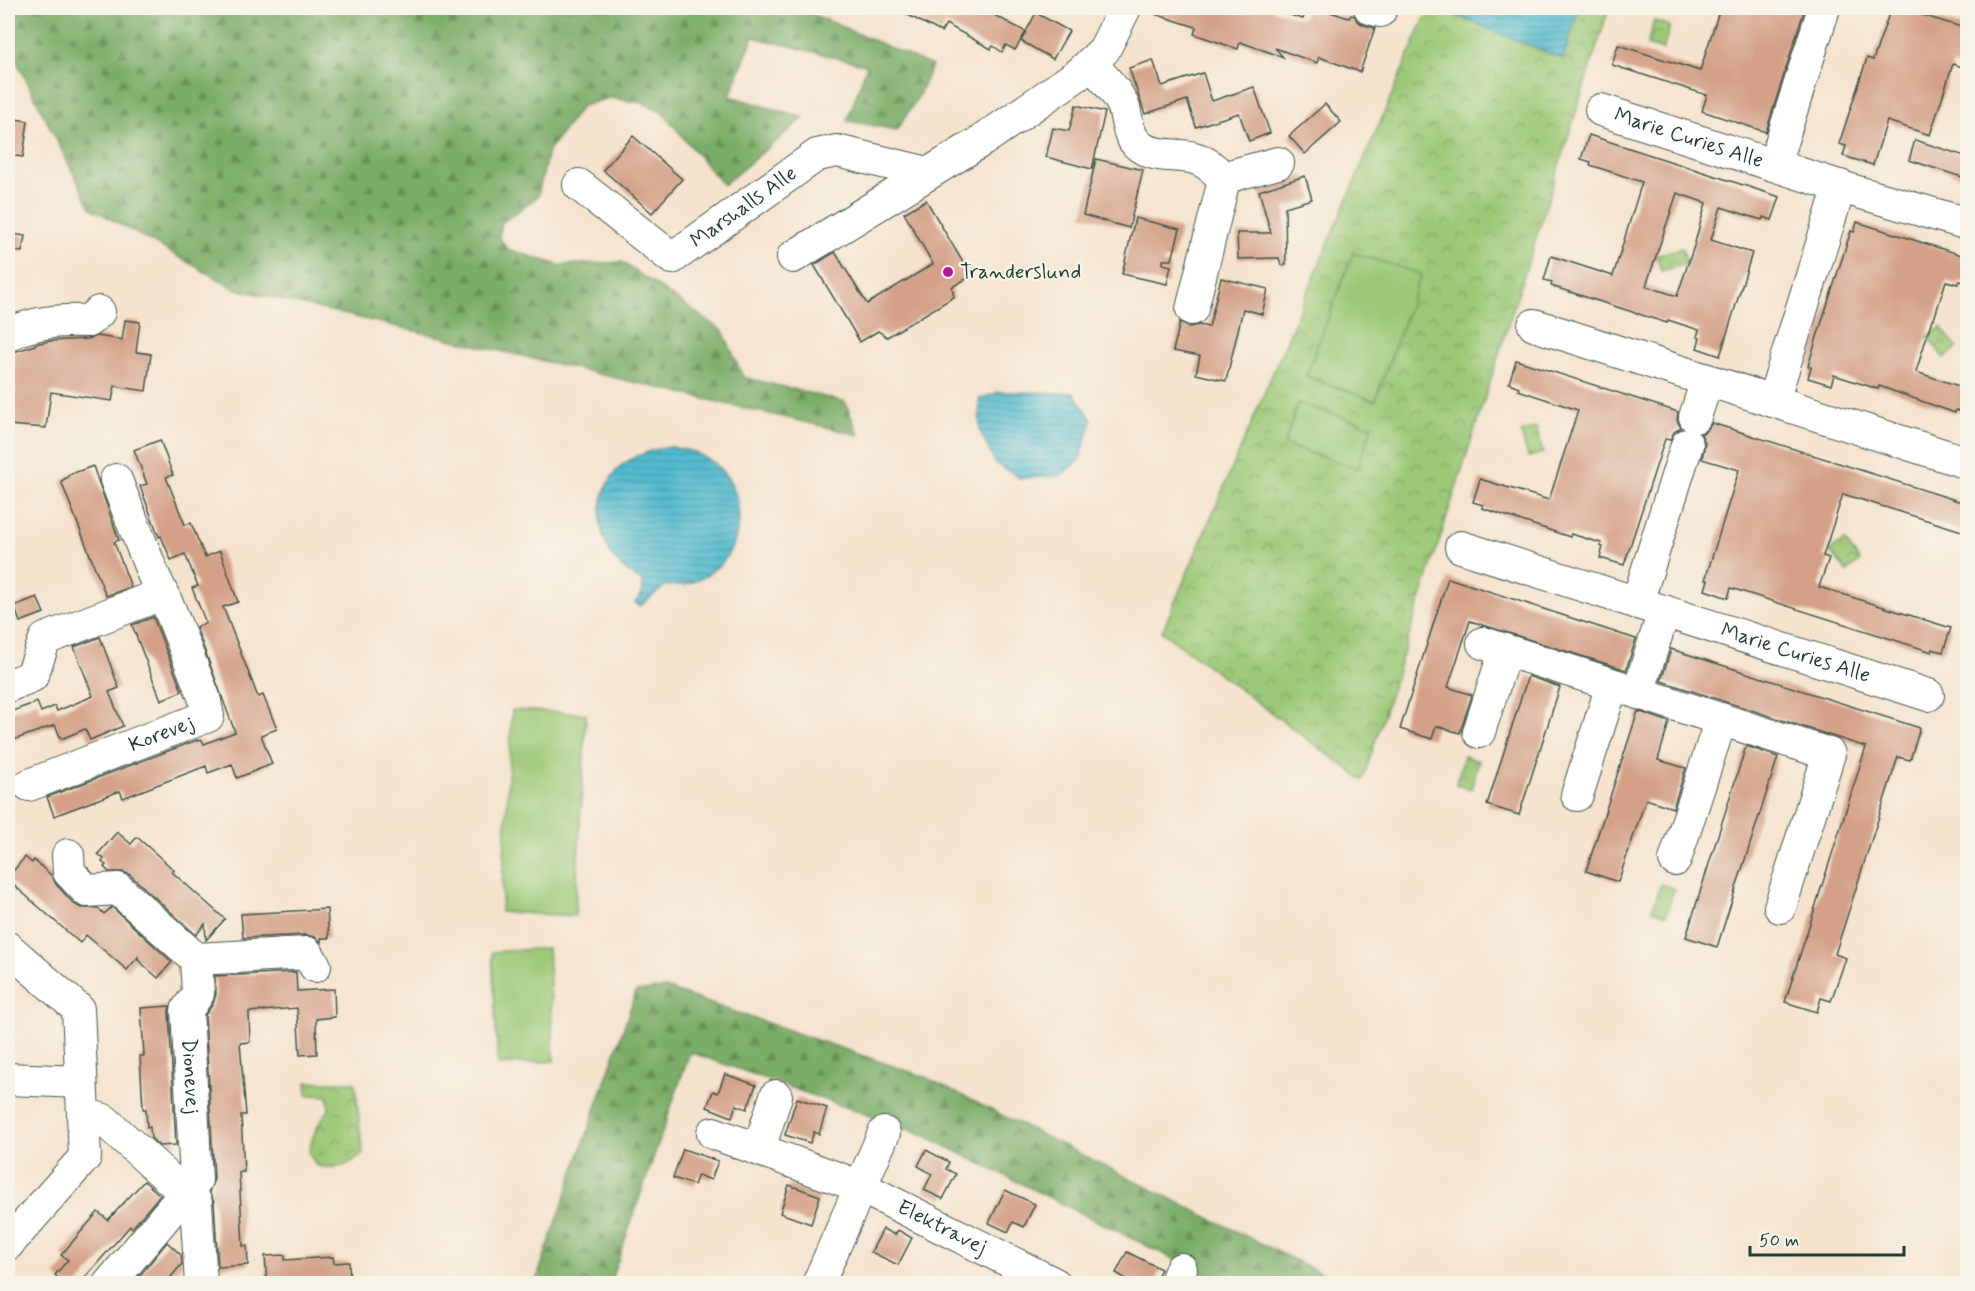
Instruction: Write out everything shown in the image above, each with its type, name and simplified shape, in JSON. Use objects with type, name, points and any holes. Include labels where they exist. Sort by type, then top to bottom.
[{"type":"street","points":[[793,258],[983,140],[1080,73],[1104,50],[1125,8]]},
{"type":"street","name":"Marie Curies Alle","points":[[1774,165],[1824,8]]},
{"type":"street","points":[[1091,63],[1119,98],[1130,134],[1142,148],[1162,155],[1182,154],[1202,159],[1222,178],[1223,184],[1192,309]]},
{"type":"street","name":"Marie Curies Alle","points":[[1601,110],[1968,224]]},
{"type":"street","name":"Marshalls Alle","points":[[579,185],[672,258],[817,155],[837,151],[928,173]]},
{"type":"street","points":[[1222,178],[1278,163]]},
{"type":"street","points":[[1773,401],[1840,186]]},
{"type":"street","points":[[8,335],[42,323],[88,321],[99,312]]},
{"type":"street","points":[[1534,325],[1968,463]]},
{"type":"street","points":[[1577,795],[1625,689],[1651,607],[1691,431],[1707,380]]},
{"type":"street","name":"Korevej","points":[[29,785],[208,716],[204,697],[170,609],[153,574],[116,480]]},
{"type":"street","name":"Marie Curies Alle","points":[[1461,547],[1928,695]]},
{"type":"street","points":[[8,686],[32,676],[45,639],[162,594]]},
{"type":"street","points":[[1479,732],[1494,647],[1829,754],[1780,907]]},
{"type":"street","points":[[1675,860],[1720,719]]},
{"type":"street","points":[[68,855],[69,872],[87,891],[118,889],[196,960],[308,953],[315,966]]},
{"type":"street","points":[[8,948],[78,1009],[85,1157],[8,1244]]},
{"type":"street","name":"Dionevej","points":[[109,1284],[196,1180],[187,1010],[198,994],[196,960]]},
{"type":"street","points":[[8,1079],[80,1082]]},
{"type":"street","points":[[759,1149],[776,1096]]},
{"type":"street","points":[[83,1114],[104,1120],[196,1203],[201,1284]]},
{"type":"street","points":[[818,1284],[884,1132]]},
{"type":"street","name":"Elektravej","points":[[713,1133],[859,1186],[1055,1284]]},
{"type":"green space","points":[[8,8],[799,8],[932,66],[918,97],[897,130],[847,121],[867,65],[753,37],[730,96],[804,118],[723,185],[662,112],[644,103],[609,98],[582,106],[548,151],[538,196],[502,223],[499,237],[507,249],[559,265],[622,262],[723,331],[743,377],[845,402],[859,435],[236,289],[91,208],[8,44]]},
{"type":"green space","points":[[1429,8],[1609,8],[1363,780],[1162,632]]},
{"type":"green space","points":[[1654,21],[1670,26],[1663,50],[1647,45]]},
{"type":"green space","points":[[1682,248],[1687,264],[1661,271],[1656,255]]},
{"type":"green space","points":[[1353,253],[1421,274],[1375,401],[1306,376]]},
{"type":"green space","points":[[1941,327],[1957,348],[1944,358],[1928,337]]},
{"type":"green space","points":[[1298,403],[1372,426],[1358,468],[1284,445]]},
{"type":"green space","points":[[1536,428],[1543,453],[1528,457],[1521,433]]},
{"type":"green space","points":[[1844,540],[1860,561],[1847,572],[1830,551]]},
{"type":"green space","points":[[512,710],[586,714],[575,916],[501,912]]},
{"type":"green space","points":[[1464,756],[1479,761],[1471,789],[1456,784]]},
{"type":"green space","points":[[1661,884],[1674,889],[1666,915],[1652,910]]},
{"type":"green space","points":[[548,948],[554,1061],[498,1065],[492,952]]},
{"type":"green space","points":[[665,988],[925,1077],[1341,1283],[1222,1283],[921,1134],[690,1052],[610,1283],[535,1284],[636,992]]},
{"type":"green space","points":[[306,1082],[355,1082],[363,1154],[347,1165],[317,1166],[309,1153],[316,1130],[329,1110],[328,1096],[307,1095]]},
{"type":"water","points":[[1458,8],[1579,8],[1563,59],[1455,15]]},
{"type":"water","points":[[999,392],[1074,393],[1092,420],[1080,460],[1059,476],[1020,478],[995,463],[980,431],[979,399]]},
{"type":"water","points":[[671,447],[695,452],[716,464],[730,481],[738,501],[739,523],[734,544],[723,562],[706,576],[686,585],[665,586],[640,606],[635,603],[642,593],[643,582],[624,569],[606,544],[600,514],[602,498],[616,471],[628,461],[649,451]]},
{"type":"building","points":[[894,8],[981,8],[1026,32],[1015,50],[1006,45],[1002,52],[993,46],[991,49],[946,24],[941,32]]},
{"type":"building","points":[[1146,8],[1230,8],[1244,12],[1246,8],[1268,8],[1303,19],[1307,8],[1318,8],[1349,18],[1351,15],[1355,16],[1357,21],[1375,28],[1360,72],[1319,57],[1317,63],[1275,48],[1283,57],[1240,42],[1238,49],[1194,34],[1196,27],[1145,11]]},
{"type":"building","points":[[1720,8],[1805,8],[1766,132],[1702,111],[1707,95],[1612,65],[1618,45],[1700,71]]},
{"type":"building","points":[[1891,8],[1899,8],[1968,29],[1968,69],[1953,64],[1930,135],[1887,121],[1873,165],[1843,156],[1846,146],[1839,144],[1867,58],[1873,60]]},
{"type":"building","points":[[1036,13],[1069,31],[1053,59],[1021,41]]},
{"type":"building","points":[[1153,60],[1162,86],[1203,73],[1212,101],[1254,87],[1270,133],[1249,141],[1239,113],[1196,127],[1187,100],[1145,114],[1129,68]]},
{"type":"building","points":[[1325,104],[1341,122],[1305,154],[1289,136]]},
{"type":"building","points":[[1076,105],[1105,112],[1092,169],[1046,157],[1053,128],[1069,131]]},
{"type":"building","points":[[8,118],[28,121],[23,157],[8,155]]},
{"type":"building","points":[[1589,135],[1780,197],[1772,220],[1763,217],[1762,220],[1721,207],[1711,240],[1752,253],[1720,356],[1697,348],[1700,338],[1697,337],[1699,330],[1668,320],[1667,323],[1551,286],[1552,282],[1544,280],[1551,256],[1613,276],[1642,182],[1590,165],[1591,162],[1581,159]],"holes":[[[1677,193],[1706,203],[1677,296],[1646,286]]]},
{"type":"building","points":[[633,136],[682,179],[652,213],[603,170]]},
{"type":"building","points":[[1915,140],[1968,157],[1968,179],[1909,160]]},
{"type":"building","points":[[1096,159],[1143,170],[1129,228],[1083,215]]},
{"type":"building","points":[[1305,176],[1312,199],[1285,207],[1286,265],[1281,265],[1279,258],[1238,259],[1237,233],[1271,233],[1259,191]]},
{"type":"building","name":"Tranderslund","points":[[926,200],[971,276],[952,287],[954,297],[887,337],[878,331],[860,342],[814,265],[835,252],[867,304],[933,264],[904,213]]},
{"type":"building","points":[[1135,218],[1180,229],[1172,260],[1163,260],[1163,264],[1171,266],[1167,284],[1122,274]]},
{"type":"building","points":[[1857,222],[1968,257],[1968,283],[1959,281],[1958,284],[1946,281],[1916,372],[1968,389],[1968,414],[1956,410],[1955,413],[1879,386],[1878,389],[1834,375],[1831,385],[1808,378],[1811,367],[1808,366],[1823,318],[1851,231],[1854,232]]},
{"type":"building","points":[[8,233],[25,236],[22,252],[8,250]]},
{"type":"building","points":[[1221,278],[1268,289],[1262,314],[1243,309],[1226,381],[1196,374],[1200,356],[1173,351],[1180,322],[1188,327],[1199,325],[1209,327]]},
{"type":"building","points":[[125,320],[140,322],[136,352],[151,354],[146,391],[115,386],[112,401],[51,392],[46,428],[8,425],[8,354],[49,341],[88,339],[97,336],[122,340]]},
{"type":"building","points":[[1516,360],[1678,412],[1677,420],[1681,428],[1674,432],[1670,440],[1665,439],[1624,565],[1600,558],[1603,547],[1600,546],[1601,543],[1571,534],[1570,537],[1482,508],[1483,505],[1473,502],[1480,479],[1549,500],[1578,410],[1518,390],[1519,387],[1509,383]]},
{"type":"building","points":[[1712,423],[1968,504],[1968,533],[1843,494],[1823,556],[1829,558],[1819,587],[1951,628],[1943,652],[1932,649],[1932,652],[1731,588],[1728,598],[1705,590],[1708,580],[1705,580],[1739,470],[1702,459],[1705,442],[1701,434]]},
{"type":"building","points":[[160,440],[173,475],[166,477],[185,525],[191,523],[205,557],[220,551],[238,602],[223,607],[258,697],[263,695],[277,729],[261,735],[272,764],[237,778],[232,764],[208,773],[206,766],[123,798],[120,791],[54,816],[47,797],[197,740],[202,740],[204,744],[235,732],[196,627],[206,623],[192,588],[198,586],[185,554],[171,560],[161,536],[159,537],[140,486],[147,484],[134,450]]},
{"type":"building","points":[[93,466],[119,540],[114,542],[131,587],[106,596],[61,481],[68,475]]},
{"type":"building","points":[[1448,578],[1636,639],[1626,670],[1470,621],[1448,687],[1472,695],[1460,733],[1436,726],[1432,739],[1400,729]]},
{"type":"building","points":[[37,597],[44,613],[20,622],[14,606]]},
{"type":"building","points":[[153,617],[182,691],[161,700],[132,625]]},
{"type":"building","points":[[100,637],[119,688],[109,692],[123,726],[90,740],[85,729],[61,739],[55,725],[8,742],[8,723],[14,721],[10,712],[37,702],[41,712],[55,706],[57,711],[93,696],[74,647]]},
{"type":"building","points":[[1671,649],[1920,728],[1910,760],[1898,757],[1835,954],[1846,958],[1831,1001],[1821,998],[1817,1012],[1785,1002],[1866,747],[1661,681]]},
{"type":"building","points":[[1528,676],[1560,687],[1519,815],[1487,805]]},
{"type":"building","points":[[1638,711],[1669,722],[1658,760],[1686,768],[1673,808],[1646,799],[1618,882],[1586,871]]},
{"type":"building","points":[[1746,746],[1778,757],[1717,947],[1686,937]]},
{"type":"building","points":[[117,832],[131,844],[137,837],[225,919],[206,940],[205,924],[196,935],[130,875],[123,872],[109,872],[104,867],[106,865],[102,862],[104,859],[98,854]]},
{"type":"building","points":[[25,857],[32,863],[34,860],[52,876],[74,904],[81,908],[98,908],[104,914],[112,907],[172,962],[158,978],[138,960],[138,957],[127,970],[86,935],[80,943],[8,880]]},
{"type":"building","points":[[327,909],[329,938],[321,938],[321,942],[315,937],[306,935],[243,938],[241,914]]},
{"type":"building","points":[[296,972],[297,991],[334,989],[335,1017],[316,1019],[317,1054],[300,1055],[297,1008],[249,1012],[250,1042],[240,1043],[246,1115],[241,1115],[244,1172],[239,1172],[243,1246],[247,1245],[248,1265],[218,1267],[214,1202],[209,1192],[214,1179],[205,1015],[213,1004],[216,994],[215,976]]},
{"type":"building","points":[[170,1006],[176,1145],[159,1146],[151,1138],[150,1127],[147,1128],[146,1109],[143,1109],[140,1056],[144,1056],[141,1008]]},
{"type":"building","points":[[725,1074],[756,1085],[747,1109],[736,1105],[732,1117],[707,1107],[713,1091],[718,1093]]},
{"type":"building","points":[[797,1098],[827,1108],[819,1134],[814,1132],[810,1143],[785,1135]]},
{"type":"building","points":[[683,1149],[718,1161],[711,1180],[698,1175],[694,1185],[673,1178]]},
{"type":"building","points":[[926,1150],[949,1162],[946,1169],[956,1174],[943,1199],[924,1190],[932,1174],[918,1166]]},
{"type":"building","points":[[144,1181],[160,1195],[79,1284],[65,1284],[55,1275],[68,1260],[61,1255],[98,1212],[108,1220]]},
{"type":"building","points":[[789,1185],[820,1196],[811,1224],[780,1213]]},
{"type":"building","points":[[1005,1190],[1035,1204],[1024,1227],[1013,1222],[1008,1232],[989,1223]]},
{"type":"building","points":[[883,1229],[895,1235],[898,1230],[912,1238],[898,1265],[871,1252]]},
{"type":"building","points":[[167,1242],[181,1255],[182,1264],[165,1284],[133,1284]]},
{"type":"building","points":[[1127,1252],[1161,1269],[1153,1284],[1135,1284],[1116,1273]]},
{"type":"building","points":[[285,1255],[285,1260],[333,1257],[334,1263],[349,1262],[350,1284],[267,1284],[265,1256]]},
{"type":"place","name":"Tranderslund","points":[[948,272]]}]
